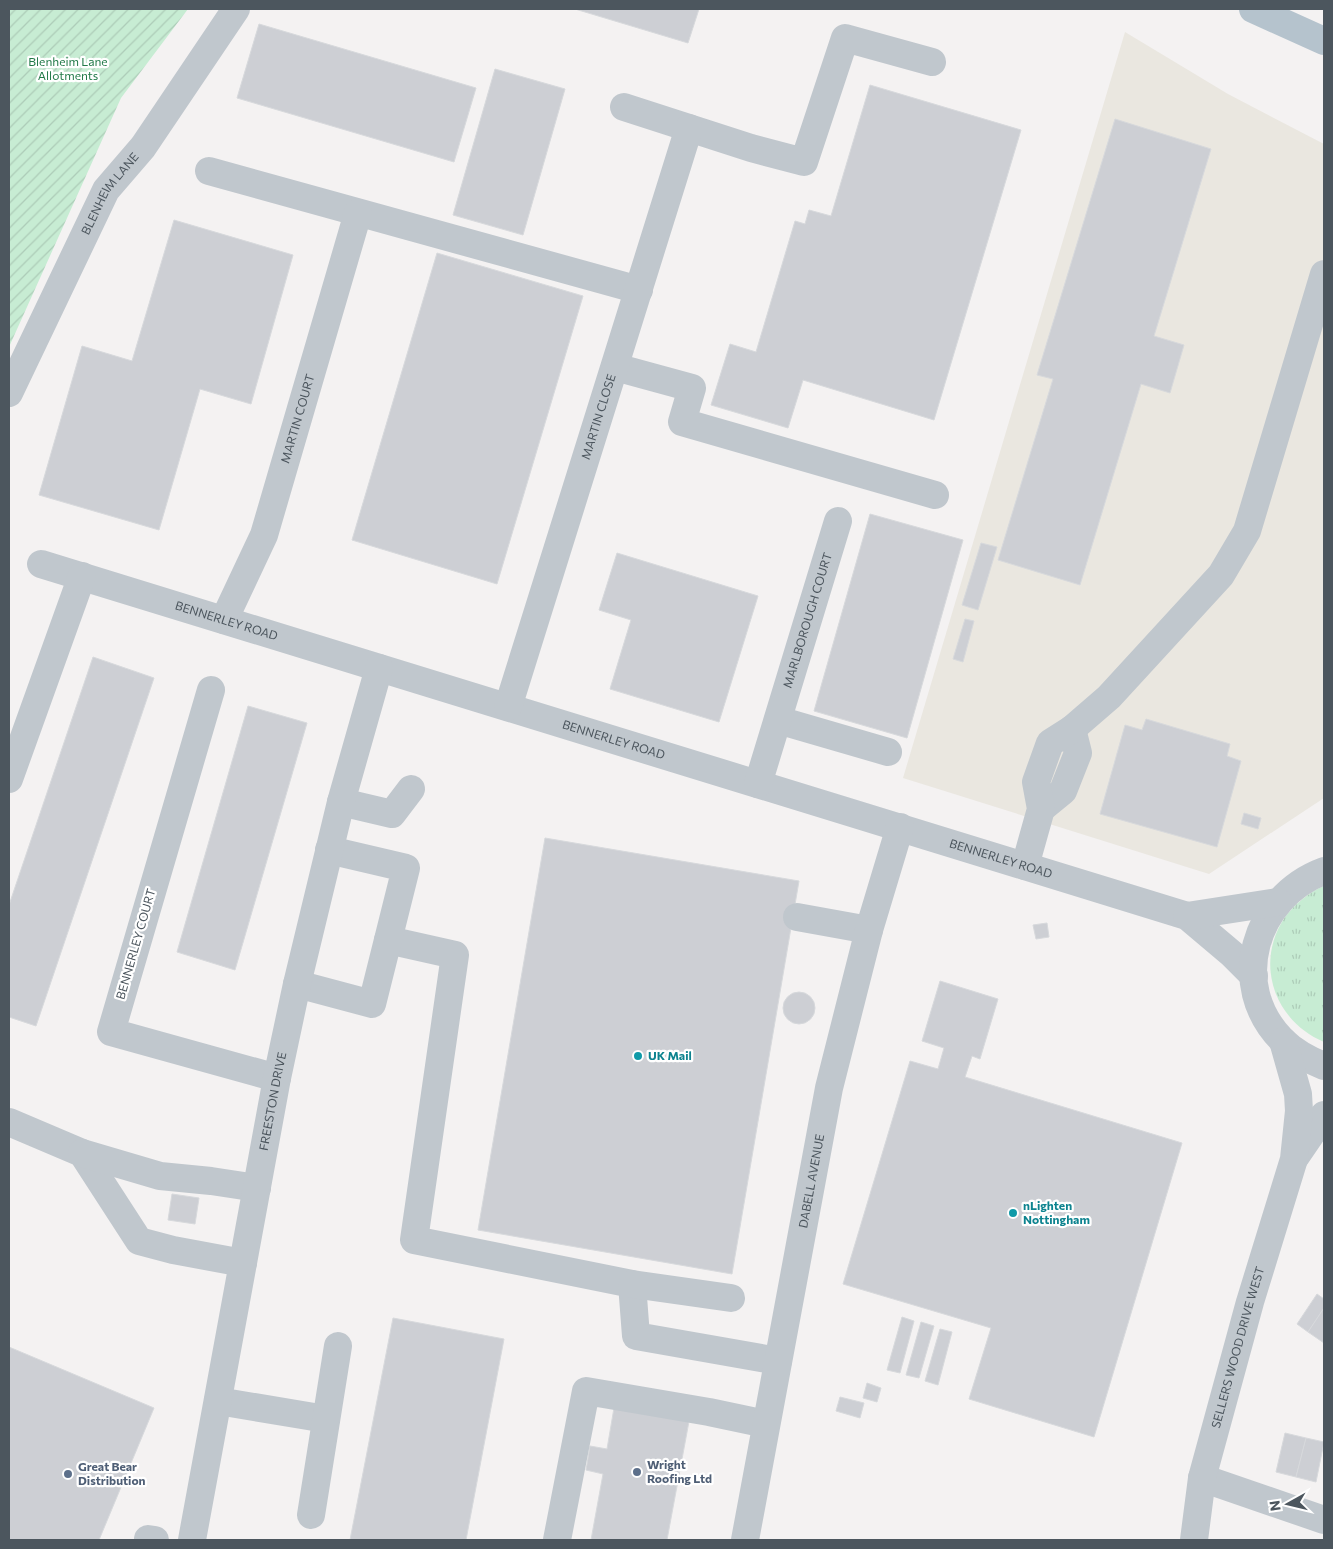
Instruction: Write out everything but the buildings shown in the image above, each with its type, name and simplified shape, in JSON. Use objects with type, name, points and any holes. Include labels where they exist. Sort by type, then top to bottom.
[{"type":"main road","points":[[1253,9],[1324,39]]},
{"type":"street","name":"BLENHEIM LANE","points":[[9,393],[106,190],[143,148],[236,9]]},
{"type":"street","points":[[624,107],[751,148],[804,162],[846,38],[932,62]]},
{"type":"street","name":"MARTIN CLOSE","points":[[508,707],[689,128]]},
{"type":"street","points":[[209,171],[639,290]]},
{"type":"street","name":"MARTIN COURT","points":[[224,620],[264,535],[358,212]]},
{"type":"street","points":[[1025,866],[1041,809],[1063,791],[1078,753],[1072,729],[1109,697],[1221,576],[1235,553],[1246,531],[1324,274]]},
{"type":"street","points":[[615,367],[692,388],[682,422],[935,495]]},
{"type":"street","name":"MARLBOROUGH COURT","points":[[758,784],[838,521]]},
{"type":"street","name":"BENNERLEY ROAD","points":[[40,564],[1187,916],[1232,954],[1254,976]]},
{"type":"street","points":[[9,779],[82,576]]},
{"type":"street","name":"FREESTON DRIVE","points":[[192,1540],[277,1078],[297,984],[341,802],[380,668]]},
{"type":"street","name":"BENNERLEY COURT","points":[[211,690],[111,1032],[277,1078]]},
{"type":"street","points":[[778,720],[888,752]]},
{"type":"street","points":[[341,802],[392,814],[411,789]]},
{"type":"street","name":"DABELL AVENUE","points":[[745,1540],[829,1088],[869,930],[900,827]]},
{"type":"street","points":[[297,984],[372,1004],[406,868],[329,850]]},
{"type":"street","points":[[1324,871],[1311,876],[1293,887],[1278,902],[1267,918],[1254,956],[1254,976],[1257,994],[1262,1011],[1271,1027],[1283,1041],[1307,1059],[1324,1066]]},
{"type":"street","name":"BENNERLEY ROAD","points":[[1187,916],[1278,902]]},
{"type":"street","points":[[797,917],[869,930]]},
{"type":"street","points":[[388,940],[455,955],[414,1240],[632,1284],[732,1298]]},
{"type":"street","name":"SELLERS WOOD DRIVE WEST","points":[[1194,1540],[1202,1478],[1250,1302],[1294,1159],[1299,1111],[1298,1094],[1283,1041]]},
{"type":"street","name":"SELLERS WOOD DRIVE WEST","points":[[1294,1159],[1324,1115]]},
{"type":"street","points":[[9,1122],[82,1152],[160,1176],[257,1188]]},
{"type":"street","points":[[82,1152],[139,1241],[173,1250],[243,1263]]},
{"type":"street","points":[[632,1284],[636,1336],[778,1361]]},
{"type":"street","points":[[311,1515],[338,1346]]},
{"type":"street","points":[[557,1540],[586,1391],[701,1410],[766,1424]]},
{"type":"street","points":[[218,1401],[326,1419]]},
{"type":"street","points":[[1202,1478],[1324,1520]]},
{"type":"shaded area","points":[[1125,32],[1228,94],[1324,144],[1324,798],[1209,874],[903,778]]},
{"type":"green space","name":"Blenheim Lane Allotments","points":[[9,9],[188,9],[121,98],[9,347]]},
{"type":"green space","points":[[1324,886],[1324,1042],[1292,1020],[1282,1005],[1274,989],[1271,953],[1276,935],[1285,917],[1303,899]]},
{"type":"place","name":"UK Mail","points":[[638,1056]]},
{"type":"place","name":"nLighten Nottingham","points":[[1013,1213]]},
{"type":"place","name":"Wright Roofing Ltd","points":[[637,1472]]},
{"type":"place","name":"Great Bear Distribution","points":[[68,1474]]}]
